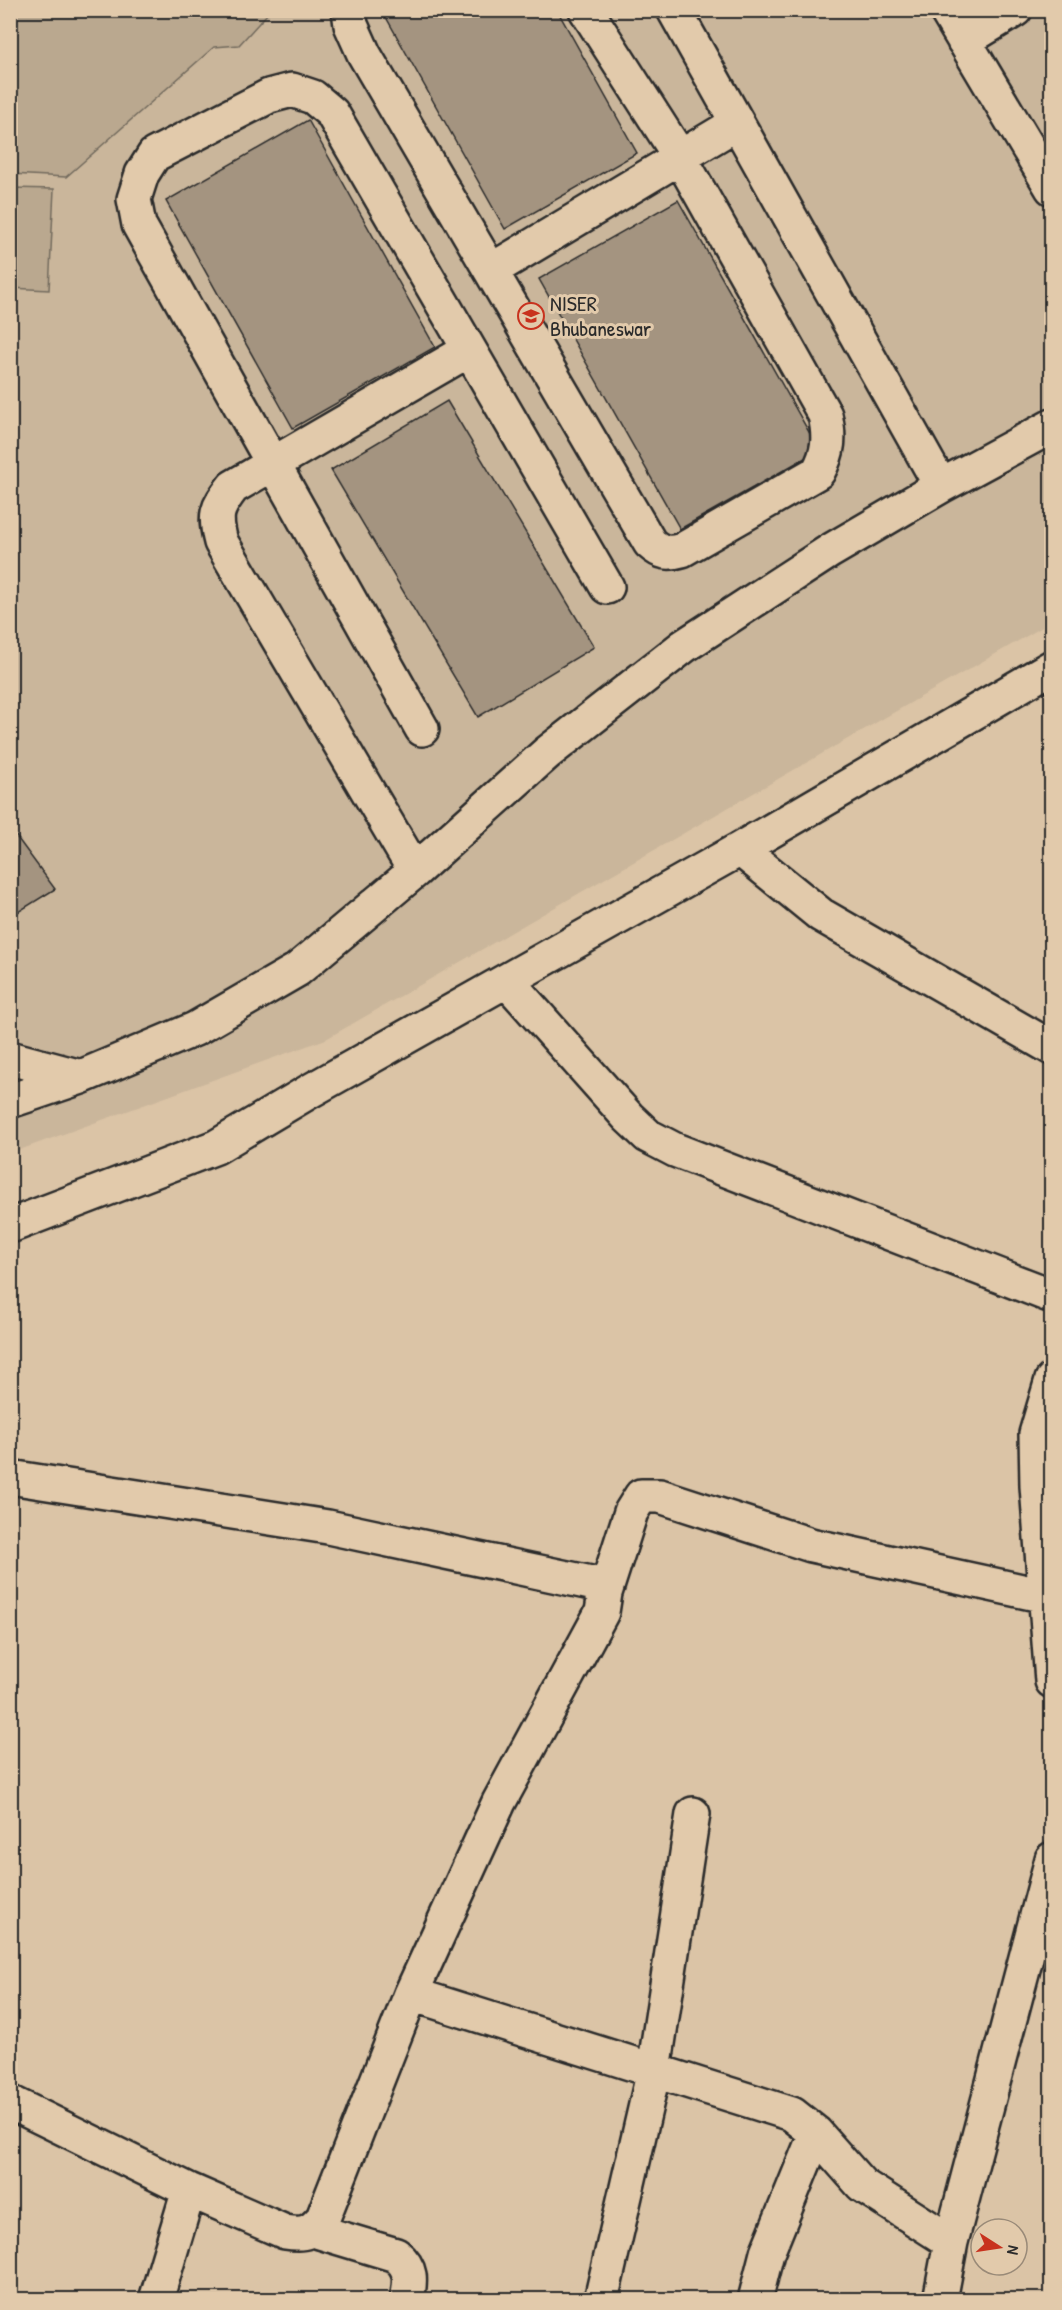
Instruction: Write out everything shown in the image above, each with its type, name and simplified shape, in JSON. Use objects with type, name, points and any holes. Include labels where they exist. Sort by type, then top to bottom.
[{"type":"street","points":[[349,10],[351,25],[364,54],[650,543],[659,551],[670,553],[682,550],[818,472],[826,457],[830,438],[825,415],[680,157],[586,10]]},
{"type":"street","points":[[674,10],[941,486]]},
{"type":"street","points":[[946,10],[1052,188]]},
{"type":"street","points":[[964,41],[1015,10]]},
{"type":"street","points":[[422,729],[139,225],[134,199],[142,174],[154,155],[268,96],[291,90],[313,97],[332,113],[607,587]]},
{"type":"street","points":[[492,270],[737,123]]},
{"type":"street","points":[[415,871],[221,542],[216,522],[221,502],[233,486],[469,350]]},
{"type":"street","points":[[10,1101],[81,1077],[195,1029],[297,970],[415,871],[547,753],[684,646],[830,551],[941,486],[1052,426]]},
{"type":"street","points":[[10,1227],[216,1147],[310,1091],[740,849],[1052,667]]},
{"type":"street","points":[[740,849],[821,915],[1052,1048]]},
{"type":"street","points":[[507,981],[628,1117],[648,1136],[686,1154],[1052,1296]]},
{"type":"street","points":[[10,1058],[81,1077]]},
{"type":"street","points":[[1052,1380],[1036,1434],[1036,1486],[1052,1681]]},
{"type":"street","points":[[10,1477],[328,1527],[591,1583],[604,1593]]},
{"type":"street","points":[[10,2102],[189,2190],[285,2232],[302,2234],[313,2230],[323,2218],[411,1994],[499,1802],[602,1612],[604,1593],[631,1512],[641,1496],[660,1496],[811,1545],[1045,1596]]},
{"type":"street","points":[[601,2300],[654,2070],[693,1814]]},
{"type":"street","points":[[940,2300],[951,2242],[1052,1859]]},
{"type":"street","points":[[411,1994],[792,2114],[816,2133],[862,2185],[951,2242]]},
{"type":"street","points":[[755,2300],[767,2253],[816,2133]]},
{"type":"street","points":[[156,2300],[189,2190]]},
{"type":"street","points":[[313,2230],[396,2255],[405,2262],[410,2274],[407,2300]]},
{"type":"shaded area","points":[[11,10],[270,11],[239,45],[214,47],[66,177],[11,174]]},
{"type":"shaded area","name":"NISER Bhubaneswar","points":[[11,11],[1051,11],[1051,622],[326,1039],[11,1153]]},
{"type":"shaded area","points":[[11,188],[54,189],[49,290],[11,288]]},
{"type":"building","points":[[382,10],[557,10],[637,153],[505,229]]},
{"type":"building","points":[[308,120],[435,347],[293,428],[166,201]]},
{"type":"building","points":[[678,200],[819,450],[680,529],[539,279]]},
{"type":"building","points":[[447,401],[594,647],[478,717],[331,470]]},
{"type":"building","points":[[10,828],[55,889],[10,917]]},
{"type":"place","name":"NISER Bhubaneswar","points":[[531,316]]}]
